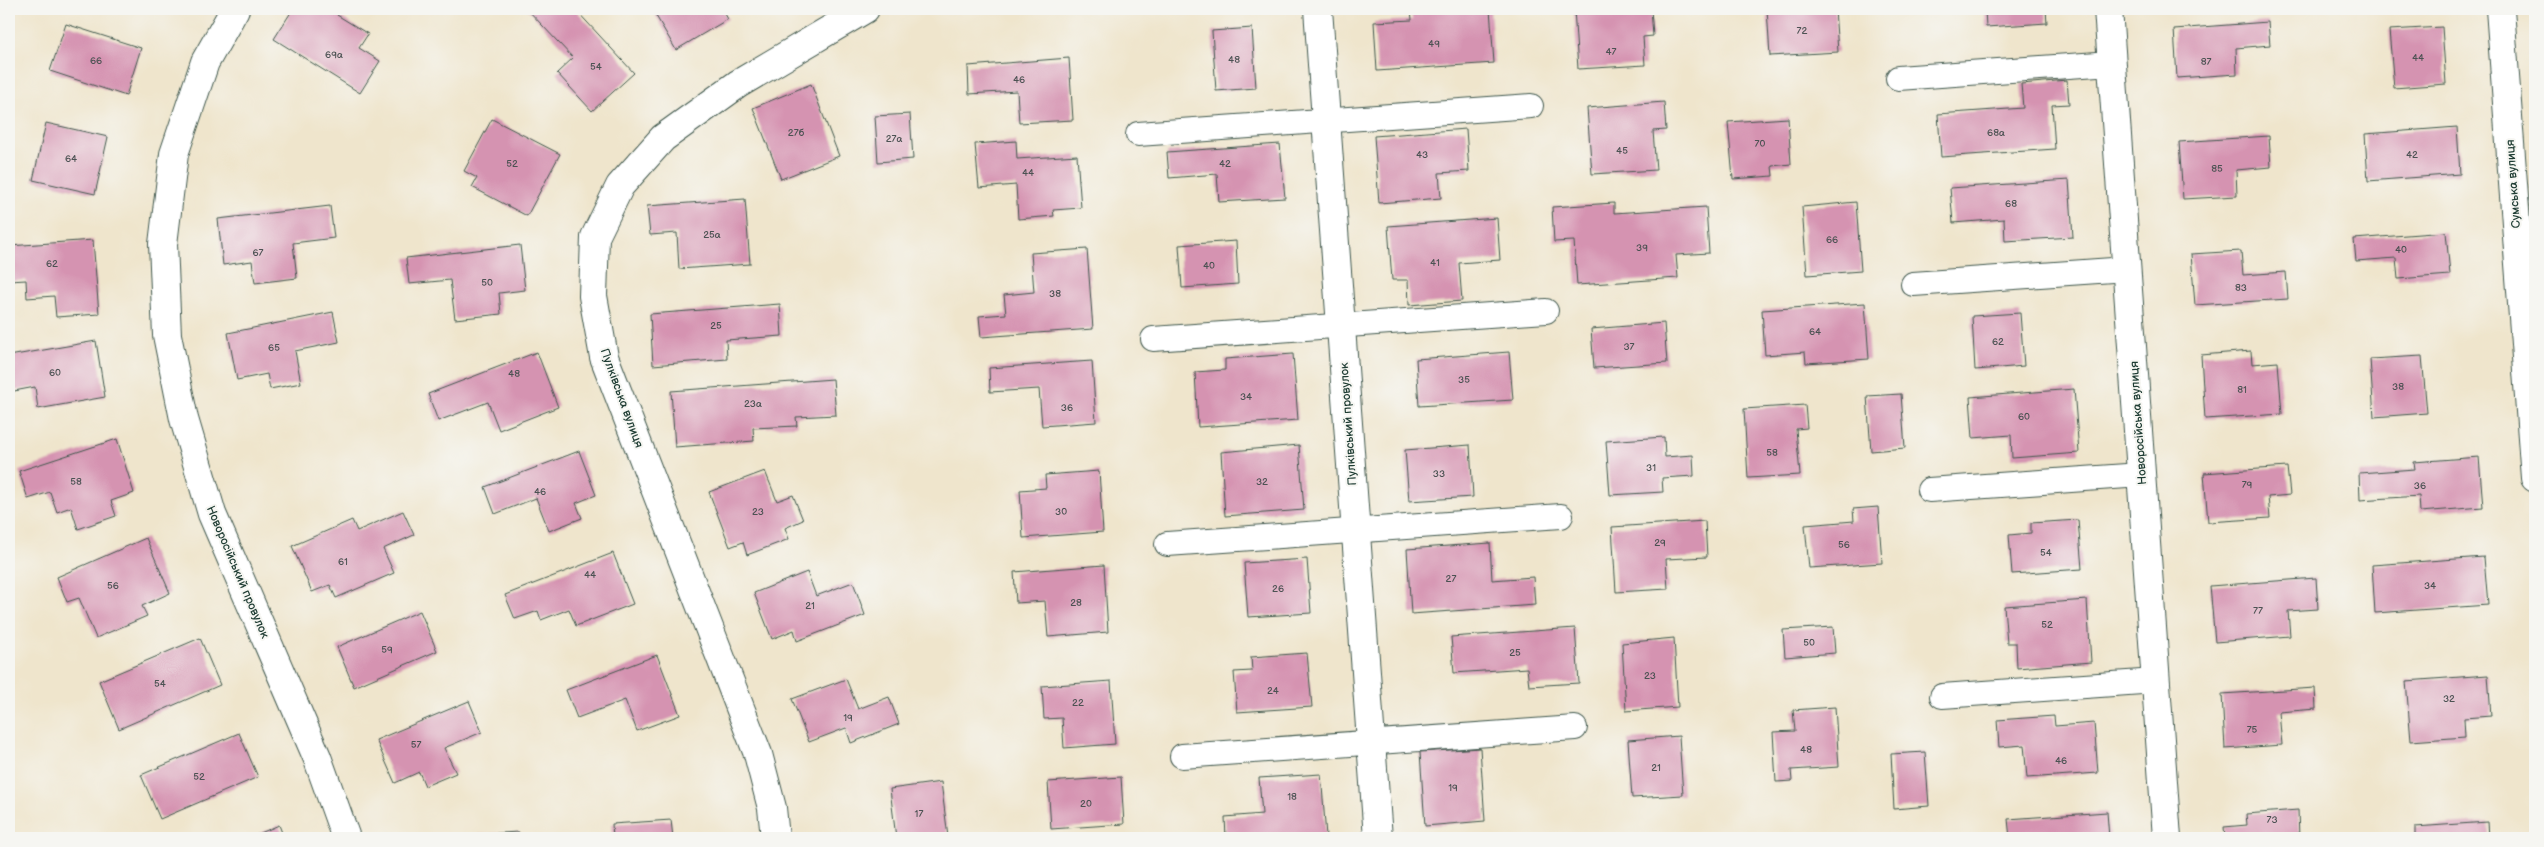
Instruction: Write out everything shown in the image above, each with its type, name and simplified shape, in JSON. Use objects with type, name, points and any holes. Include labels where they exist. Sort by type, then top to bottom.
[{"type":"street","name":"Новоросійський провулок","points":[[235,9],[205,62],[174,154],[163,244],[167,335],[184,419],[212,514],[317,757],[346,838]]},
{"type":"street","name":"Пулківська вулиця","points":[[775,838],[772,808],[758,754],[604,357],[593,296],[595,237],[620,186],[663,138],[738,84],[865,9]]},
{"type":"street","name":"Пулківський провулок","points":[[1318,9],[1378,838]]},
{"type":"street","name":"Новоросійська вулиця","points":[[2108,9],[2167,838]]},
{"type":"street","name":"Сумська вулиця","points":[[2500,9],[2535,478]]},
{"type":"lane","points":[[1898,78],[2112,63]]},
{"type":"lane","points":[[1138,134],[1531,106]]},
{"type":"lane","points":[[1913,284],[2127,269]]},
{"type":"lane","points":[[1153,339],[1546,311]]},
{"type":"lane","points":[[1929,490],[2141,475]]},
{"type":"lane","points":[[1167,544],[1560,516]]},
{"type":"lane","points":[[1942,696],[2156,682]]},
{"type":"lane","points":[[1182,756],[1575,728]]},
{"type":"building","points":[[293,9],[341,9],[337,15],[368,34],[359,48],[380,61],[360,93],[274,39]]},
{"type":"building","points":[[527,9],[575,9],[634,73],[592,111],[557,73],[573,58]]},
{"type":"building","points":[[652,9],[722,9],[728,19],[676,50]]},
{"type":"building","points":[[1411,9],[1490,9],[1494,63],[1377,71],[1374,22],[1412,20]]},
{"type":"building","points":[[1574,9],[1651,9],[1653,36],[1643,37],[1645,65],[1578,69]]},
{"type":"building","points":[[1767,9],[1835,9],[1838,52],[1770,56]]},
{"type":"building","points":[[1944,9],[1972,9],[1972,10],[1945,12]]},
{"type":"building","points":[[1985,9],[2046,9],[2047,23],[1986,27]]},
{"type":"building","points":[[2268,22],[2270,45],[2236,48],[2237,74],[2177,78],[2174,29]]},
{"type":"building","points":[[66,24],[141,48],[126,96],[50,71]]},
{"type":"building","points":[[2442,27],[2446,84],[2394,88],[2389,30]]},
{"type":"building","points":[[1252,28],[1256,88],[1216,91],[1212,31]]},
{"type":"building","points":[[1069,58],[1073,120],[1019,123],[1017,91],[969,94],[968,66]]},
{"type":"building","points":[[2067,80],[2069,104],[2052,105],[2055,149],[1941,157],[1938,114],[2023,108],[2021,84]]},
{"type":"building","points":[[811,84],[839,156],[781,179],[753,108]]},
{"type":"building","points":[[1664,102],[1666,130],[1653,131],[1656,170],[1592,174],[1587,108]]},
{"type":"building","points":[[910,114],[913,159],[878,162],[875,116]]},
{"type":"building","points":[[1788,118],[1791,164],[1772,166],[1773,176],[1733,179],[1728,122]]},
{"type":"building","points":[[492,119],[560,154],[527,216],[472,187],[477,178],[464,171]]},
{"type":"building","points":[[46,123],[108,137],[95,194],[33,180]]},
{"type":"building","points":[[2457,127],[2460,174],[2368,181],[2365,134]]},
{"type":"building","points":[[1466,129],[1469,171],[1439,173],[1441,198],[1379,203],[1374,136]]},
{"type":"building","points":[[2269,136],[2271,167],[2236,170],[2237,196],[2183,199],[2179,142]]},
{"type":"building","points":[[1016,141],[1017,159],[1077,155],[1081,208],[1053,210],[1054,216],[1018,219],[1016,185],[979,188],[975,144]]},
{"type":"building","points":[[1280,144],[1285,198],[1219,202],[1217,174],[1169,178],[1167,152]]},
{"type":"building","points":[[2069,180],[2073,237],[2005,241],[2004,219],[1953,223],[1950,188]]},
{"type":"building","points":[[745,199],[750,264],[679,269],[677,233],[650,235],[647,206]]},
{"type":"building","points":[[1856,202],[1861,271],[1807,275],[1802,207]]},
{"type":"building","points":[[1614,203],[1614,213],[1706,207],[1709,253],[1676,255],[1678,278],[1577,285],[1574,241],[1554,242],[1552,207]]},
{"type":"building","points":[[330,206],[334,238],[293,243],[297,278],[255,283],[252,261],[223,265],[218,219]]},
{"type":"building","points":[[1497,218],[1500,260],[1459,263],[1462,301],[1409,305],[1408,280],[1392,280],[1388,226]]},
{"type":"building","points":[[2446,232],[2450,275],[2398,279],[2396,258],[2356,261],[2354,239]]},
{"type":"building","points":[[93,240],[99,314],[56,317],[54,296],[27,298],[26,280],[9,281],[9,246]]},
{"type":"building","points":[[1236,241],[1238,284],[1182,288],[1179,245]]},
{"type":"building","points":[[520,245],[525,290],[499,293],[501,314],[455,319],[450,280],[409,284],[406,258]]},
{"type":"building","points":[[1087,249],[1093,329],[981,337],[979,316],[1006,314],[1004,295],[1034,292],[1031,253]]},
{"type":"building","points":[[2241,251],[2243,275],[2286,272],[2288,299],[2195,305],[2191,254]]},
{"type":"building","points":[[1865,303],[1869,359],[1806,363],[1805,352],[1765,355],[1762,310]]},
{"type":"building","points":[[780,304],[782,336],[726,340],[727,359],[653,365],[650,314]]},
{"type":"building","points":[[333,312],[339,342],[295,351],[301,383],[270,389],[267,374],[237,380],[228,333]]},
{"type":"building","points":[[2020,313],[2024,366],[1975,370],[1972,316]]},
{"type":"building","points":[[1664,323],[1667,363],[1594,368],[1591,329]]},
{"type":"building","points":[[96,341],[105,397],[38,409],[35,387],[9,392],[9,356]]},
{"type":"building","points":[[2251,351],[2252,364],[2278,362],[2282,414],[2205,419],[2201,355]]},
{"type":"building","points":[[537,352],[558,407],[499,430],[488,402],[438,421],[428,394]]},
{"type":"building","points":[[1509,352],[1513,400],[1419,406],[1416,359]]},
{"type":"building","points":[[1293,354],[1298,420],[1198,427],[1195,372],[1225,370],[1225,359]]},
{"type":"building","points":[[2422,356],[2427,413],[2374,417],[2370,359]]},
{"type":"building","points":[[1092,361],[1096,422],[1042,426],[1039,389],[990,392],[989,368]]},
{"type":"building","points":[[833,379],[836,415],[796,417],[797,426],[753,428],[754,441],[675,447],[671,391]]},
{"type":"building","points":[[2074,389],[2079,453],[2012,458],[2011,435],[1973,438],[1970,397]]},
{"type":"building","points":[[1901,394],[1905,448],[1871,451],[1867,396]]},
{"type":"building","points":[[1805,405],[1807,428],[1796,429],[1800,475],[1748,478],[1744,409]]},
{"type":"building","points":[[1664,437],[1665,457],[1693,455],[1694,476],[1662,478],[1663,492],[1610,495],[1606,441]]},
{"type":"building","points":[[117,439],[134,493],[111,501],[116,516],[78,529],[71,507],[57,512],[50,492],[28,499],[19,471]]},
{"type":"building","points":[[1299,445],[1304,510],[1225,516],[1221,452]]},
{"type":"building","points":[[1470,445],[1473,497],[1409,501],[1405,450]]},
{"type":"building","points":[[579,451],[596,495],[576,503],[582,518],[549,531],[536,498],[495,514],[485,487]]},
{"type":"building","points":[[2479,457],[2483,507],[2420,512],[2419,496],[2360,500],[2359,473],[2415,469],[2414,462]]},
{"type":"building","points":[[2287,467],[2290,495],[2268,497],[2270,518],[2208,522],[2204,473]]},
{"type":"building","points":[[765,471],[777,501],[793,495],[803,520],[785,528],[789,539],[747,555],[743,542],[730,547],[709,492]]},
{"type":"building","points":[[1099,471],[1103,532],[1023,538],[1020,490],[1046,488],[1045,475]]},
{"type":"building","points":[[1878,507],[1882,563],[1809,568],[1805,525],[1854,521],[1853,509]]},
{"type":"building","points":[[403,511],[414,535],[383,549],[394,573],[336,598],[330,585],[312,592],[292,546],[352,520],[357,531]]},
{"type":"building","points":[[2078,520],[2082,569],[2012,574],[2009,535],[2031,533],[2031,523]]},
{"type":"building","points":[[1705,521],[1707,557],[1666,559],[1668,589],[1616,592],[1612,527]]},
{"type":"building","points":[[146,538],[170,593],[142,606],[147,616],[96,638],[79,598],[67,602],[57,577]]},
{"type":"building","points":[[1490,543],[1492,580],[1533,577],[1535,605],[1411,614],[1407,549]]},
{"type":"building","points":[[613,553],[633,604],[576,626],[569,609],[541,620],[538,611],[515,619],[505,595]]},
{"type":"building","points":[[2484,557],[2488,605],[2375,613],[2372,565]]},
{"type":"building","points":[[1307,559],[1311,613],[1248,617],[1244,563]]},
{"type":"building","points":[[1104,565],[1108,632],[1048,637],[1045,601],[1016,603],[1014,572]]},
{"type":"building","points":[[807,572],[816,596],[853,582],[865,615],[797,641],[794,630],[772,639],[754,593]]},
{"type":"building","points":[[2316,578],[2318,609],[2288,611],[2290,636],[2215,642],[2210,586]]},
{"type":"building","points":[[2087,600],[2091,662],[2017,668],[2016,643],[2007,643],[2004,606]]},
{"type":"building","points":[[420,611],[437,651],[354,687],[337,647]]},
{"type":"building","points":[[1833,627],[1835,653],[1785,657],[1783,630]]},
{"type":"building","points":[[1575,628],[1579,683],[1529,686],[1527,668],[1454,673],[1451,637]]},
{"type":"building","points":[[200,638],[220,685],[119,729],[99,681]]},
{"type":"building","points":[[1674,638],[1678,707],[1626,711],[1622,643]]},
{"type":"building","points":[[1307,653],[1312,707],[1237,712],[1234,672],[1252,671],[1251,657]]},
{"type":"building","points":[[657,655],[680,715],[637,731],[625,700],[577,718],[566,690]]},
{"type":"building","points":[[2488,675],[2491,716],[2464,718],[2465,737],[2411,741],[2406,681]]},
{"type":"building","points":[[846,679],[858,709],[889,697],[899,724],[851,743],[846,728],[809,742],[792,699]]},
{"type":"building","points":[[1111,681],[1115,744],[1064,748],[1062,718],[1044,719],[1042,686]]},
{"type":"building","points":[[2315,688],[2316,709],[2279,712],[2282,745],[2225,749],[2222,694]]},
{"type":"building","points":[[469,701],[482,732],[444,748],[456,773],[425,786],[419,772],[395,783],[376,740]]},
{"type":"building","points":[[1835,707],[1839,767],[1791,770],[1792,781],[1776,782],[1773,732],[1795,731],[1793,710]]},
{"type":"building","points":[[2054,716],[2055,726],[2094,723],[2098,773],[2027,778],[2024,745],[1999,747],[1997,720]]},
{"type":"building","points":[[239,733],[258,777],[160,819],[141,775]]},
{"type":"building","points":[[1679,736],[1683,795],[1632,798],[1628,740]]},
{"type":"building","points":[[1480,748],[1485,821],[1425,826],[1420,752]]},
{"type":"building","points":[[1925,752],[1929,806],[1894,809],[1891,754]]},
{"type":"building","points":[[1321,774],[1326,836],[1226,838],[1225,817],[1262,814],[1259,778]]},
{"type":"building","points":[[1121,777],[1124,824],[1051,829],[1048,782]]},
{"type":"building","points":[[941,782],[948,837],[896,838],[890,789]]},
{"type":"building","points":[[2298,810],[2299,838],[2225,838],[2224,827],[2247,825],[2246,814]]},
{"type":"building","points":[[2107,812],[2109,838],[2010,838],[2008,819]]},
{"type":"building","points":[[671,820],[673,838],[613,838],[612,824]]},
{"type":"building","points":[[2488,822],[2489,838],[2415,838],[2415,827]]},
{"type":"building","points":[[279,825],[284,838],[249,838]]},
{"type":"building","points":[[519,832],[519,838],[429,838],[429,837]]}]
